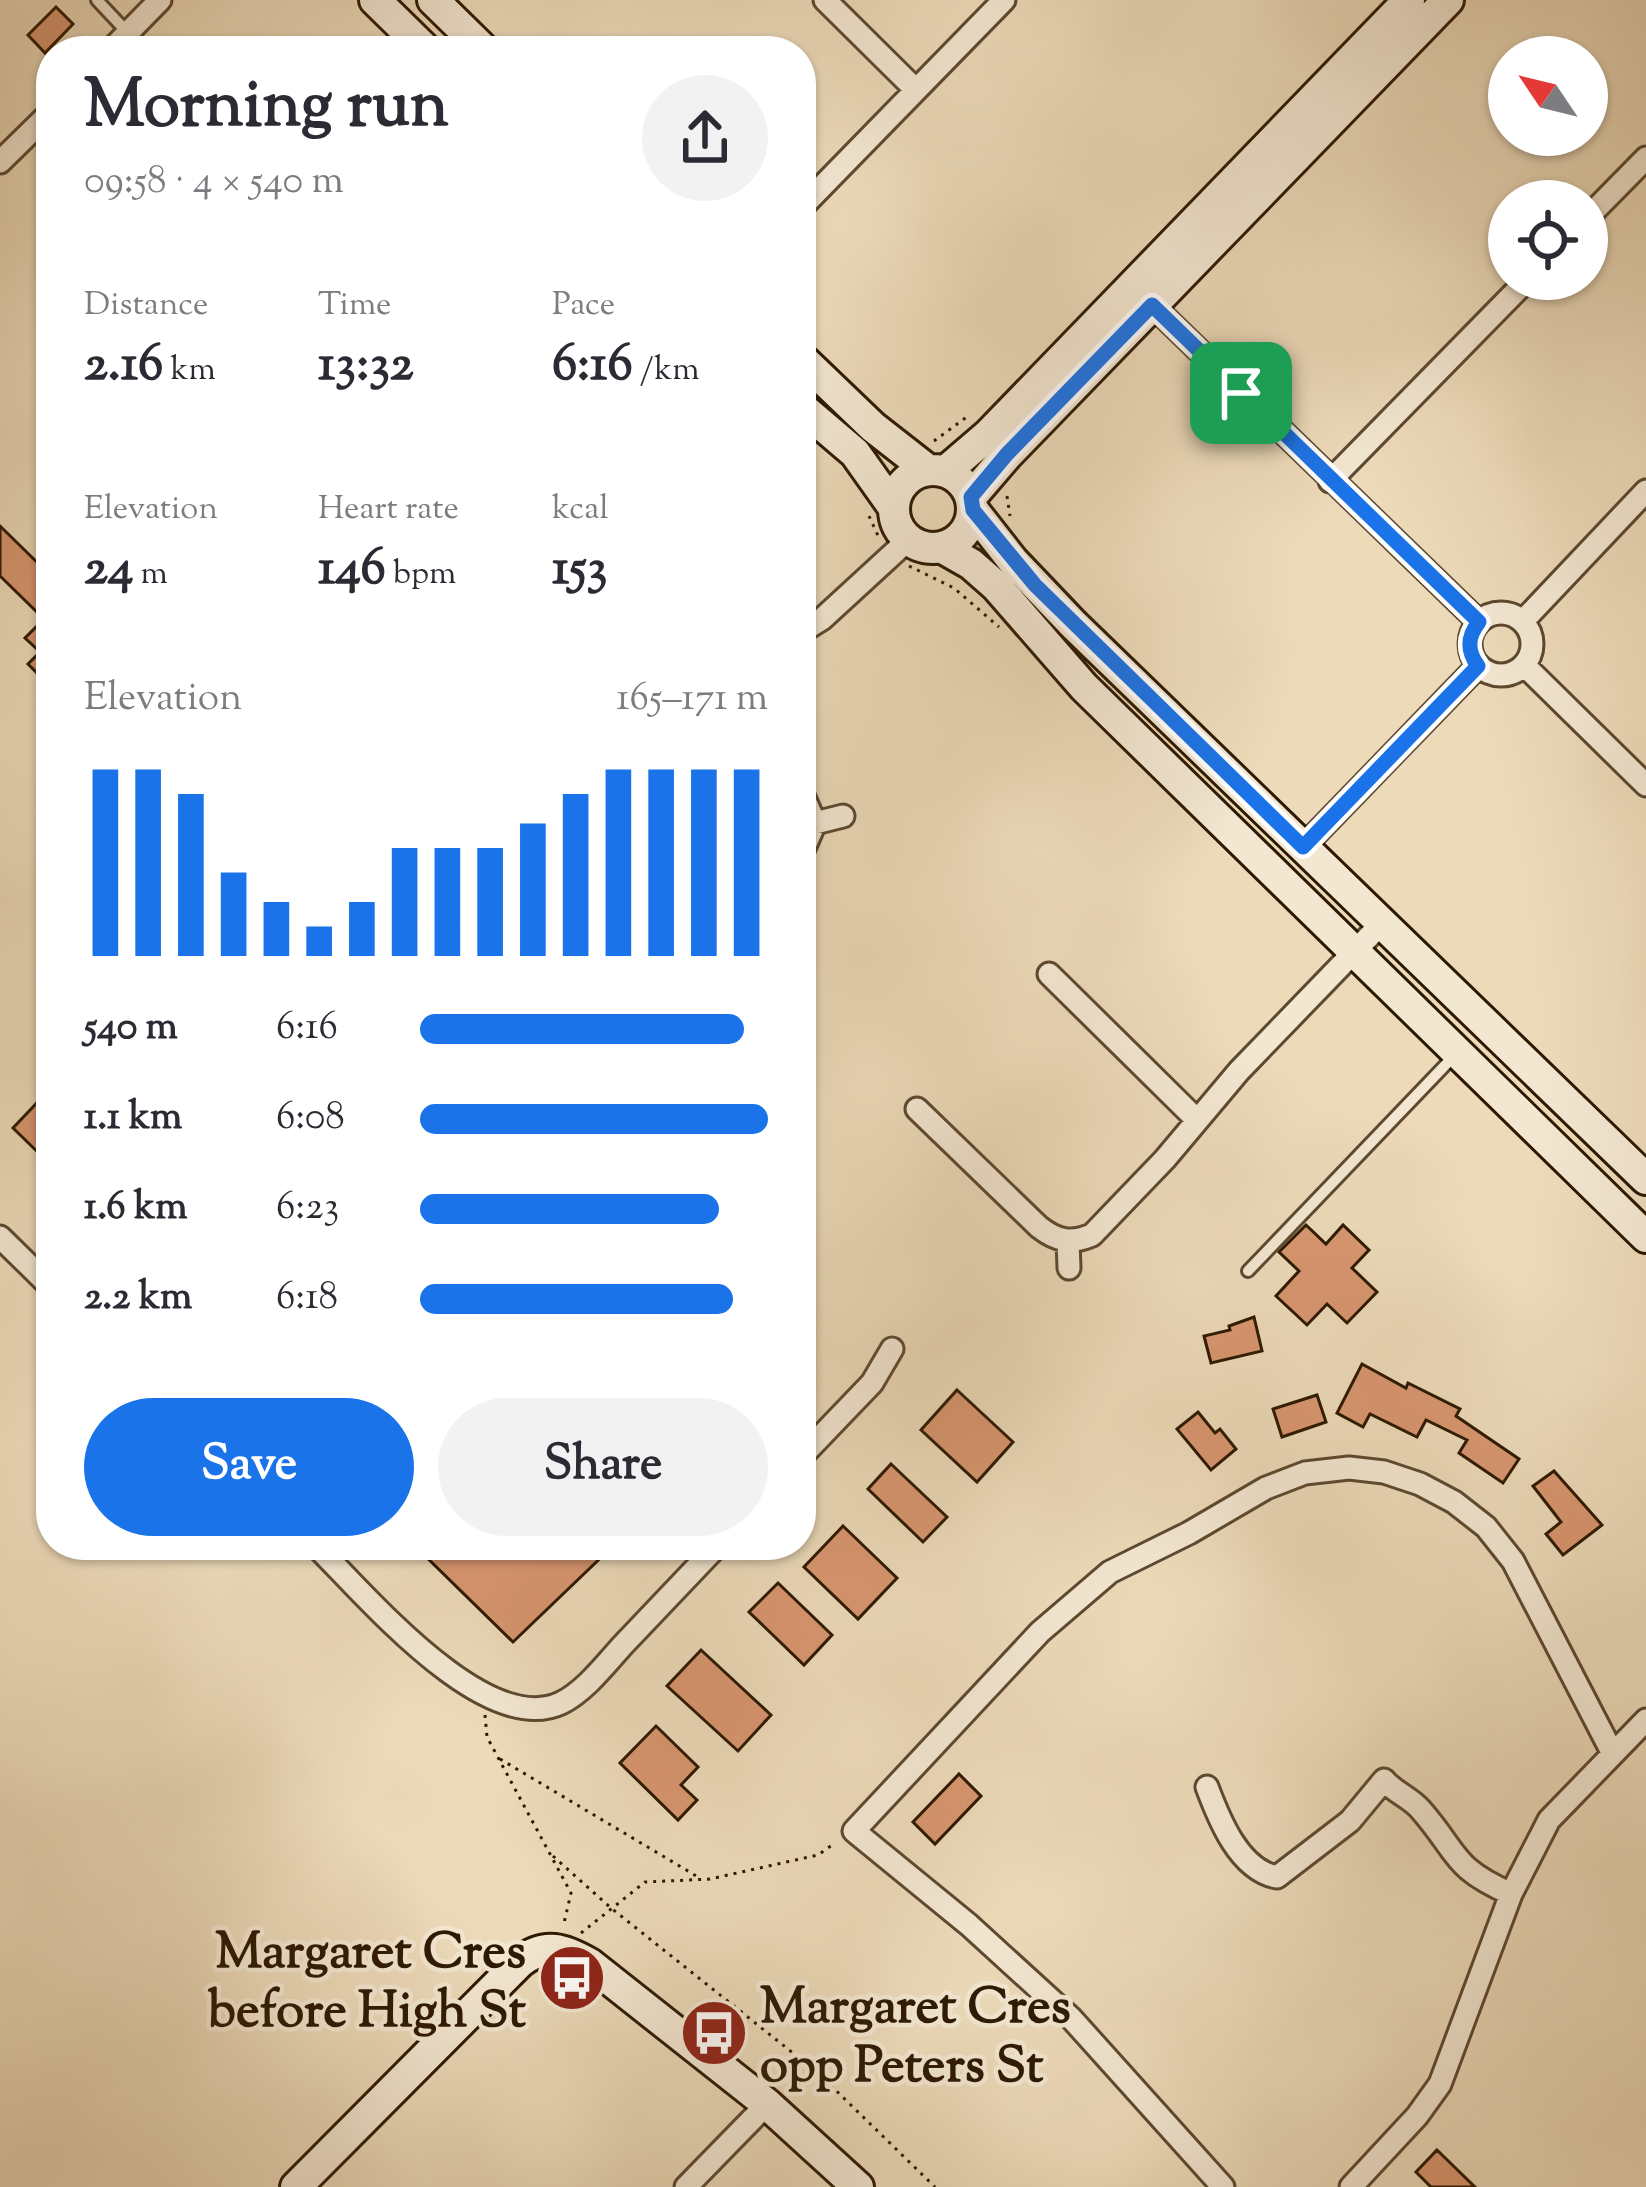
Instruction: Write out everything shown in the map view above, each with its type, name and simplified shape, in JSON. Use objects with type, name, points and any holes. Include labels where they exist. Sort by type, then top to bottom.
[{"type":"main road","points":[[375,0],[412,36]]},
{"type":"main road","points":[[433,0],[470,36]]},
{"type":"main road","points":[[893,508],[900,487],[917,473],[937,471],[988,435],[1409,0]]},
{"type":"main road","points":[[943,548],[964,534],[972,503],[1007,454],[1448,0]]},
{"type":"main road","points":[[816,372],[873,427],[965,486],[972,503],[1035,585],[1646,1179]]},
{"type":"main road","points":[[816,420],[855,453],[893,508],[900,532],[908,540],[919,547],[943,548],[995,586],[1084,687],[1646,1237]]},
{"type":"main road","points":[[296,2187],[520,1962],[552,1949],[590,1964],[767,2104],[858,2187]]},
{"type":"street","points":[[125,36],[160,0]]},
{"type":"street","points":[[824,0],[916,91]]},
{"type":"street","points":[[816,193],[1004,0]]},
{"type":"street","points":[[0,162],[36,127]]},
{"type":"street","points":[[1608,197],[1646,158]]},
{"type":"street","points":[[1330,481],[1507,300]]},
{"type":"street","points":[[1152,305],[1479,622]]},
{"type":"street","points":[[1523,621],[1646,491]]},
{"type":"street","points":[[816,623],[908,540]]},
{"type":"street","points":[[1505,613],[1523,621],[1532,648],[1524,665],[1506,675],[1478,666],[1470,639],[1479,622],[1505,613]]},
{"type":"street","points":[[1524,665],[1646,785]]},
{"type":"street","points":[[1303,847],[1478,666]]},
{"type":"street","points":[[816,823],[843,816]]},
{"type":"street","points":[[917,1108],[1052,1237],[1068,1241],[1092,1234],[1382,923]]},
{"type":"street","points":[[1049,974],[1196,1119]]},
{"type":"street","points":[[0,1237],[36,1272]]},
{"type":"street","points":[[1068,1241],[1069,1268]]},
{"type":"street","points":[[816,1441],[872,1383],[892,1349]]},
{"type":"street","points":[[1222,2187],[1071,2018],[969,1925],[854,1832],[1040,1632],[1110,1572],[1267,1488],[1305,1473],[1349,1468],[1384,1472],[1420,1484],[1486,1527],[1513,1561],[1612,1754]]},
{"type":"street","points":[[330,1560],[435,1663],[512,1706],[560,1703],[593,1677],[704,1560]]},
{"type":"street","points":[[1361,2184],[1440,2084],[1511,1894],[1549,1820],[1646,1720]]},
{"type":"street","points":[[1207,1787],[1222,1828],[1255,1867],[1277,1877],[1350,1821],[1384,1780],[1423,1812],[1463,1869],[1511,1894]]},
{"type":"street","points":[[686,2187],[767,2104]]},
{"type":"lane","points":[[97,0],[128,33]]},
{"type":"lane","points":[[1248,1271],[1457,1054]]},
{"type":"path","points":[[484,1694],[487,1737],[571,1893],[552,1949]]},
{"type":"path","points":[[499,1758],[702,1879]]},
{"type":"path","points":[[552,1949],[645,1882],[702,1879],[818,1855],[854,1832]]},
{"type":"path","points":[[553,1856],[610,1908],[818,2073],[935,2187]]},
{"type":"building","points":[[56,7],[73,24],[61,36],[36,36],[36,43],[28,35]]},
{"type":"building","points":[[0,526],[36,561],[36,611],[0,576]]},
{"type":"building","points":[[36,627],[36,648],[25,638]]},
{"type":"building","points":[[36,1104],[36,1150],[13,1128]]},
{"type":"building","points":[[1306,1225],[1326,1244],[1343,1225],[1369,1250],[1352,1268],[1377,1292],[1347,1323],[1327,1304],[1307,1325],[1276,1296],[1299,1271],[1279,1252]]},
{"type":"building","points":[[1254,1317],[1262,1351],[1211,1363],[1204,1336],[1230,1330],[1229,1326]]},
{"type":"building","points":[[1362,1364],[1460,1409],[1456,1416],[1519,1459],[1503,1483],[1459,1453],[1467,1440],[1426,1420],[1417,1437],[1370,1414],[1363,1427],[1337,1413]]},
{"type":"building","points":[[957,1390],[1013,1442],[977,1482],[921,1430]]},
{"type":"building","points":[[1317,1395],[1326,1422],[1282,1437],[1273,1409]]},
{"type":"building","points":[[1198,1412],[1236,1449],[1211,1470],[1177,1429]]},
{"type":"building","points":[[891,1464],[947,1517],[923,1542],[868,1489]]},
{"type":"building","points":[[1554,1471],[1602,1525],[1563,1555],[1546,1534],[1561,1522],[1533,1486]]},
{"type":"building","points":[[843,1526],[897,1578],[858,1619],[804,1567],[816,1560]]},
{"type":"building","points":[[429,1560],[598,1560],[513,1642]]},
{"type":"building","points":[[778,1583],[832,1635],[804,1665],[749,1612]]},
{"type":"building","points":[[701,1650],[771,1715],[738,1751],[667,1686]]},
{"type":"building","points":[[656,1726],[698,1767],[681,1785],[697,1800],[678,1820],[620,1763]]},
{"type":"building","points":[[959,1774],[981,1796],[935,1844],[913,1822]]},
{"type":"building","points":[[1437,2150],[1475,2187],[1431,2187],[1416,2172]]},
{"type":"place","name":"Margaret Cres before High St","points":[[572,1978]]},
{"type":"place","name":"Margaret Cres opp Peters St","points":[[714,2033]]},
{"type":"route","points":[[1152,305],[1241,393],[1479,622],[1470,639],[1478,666],[1303,847],[1035,585],[973,510],[971,497],[1152,305]]}]
